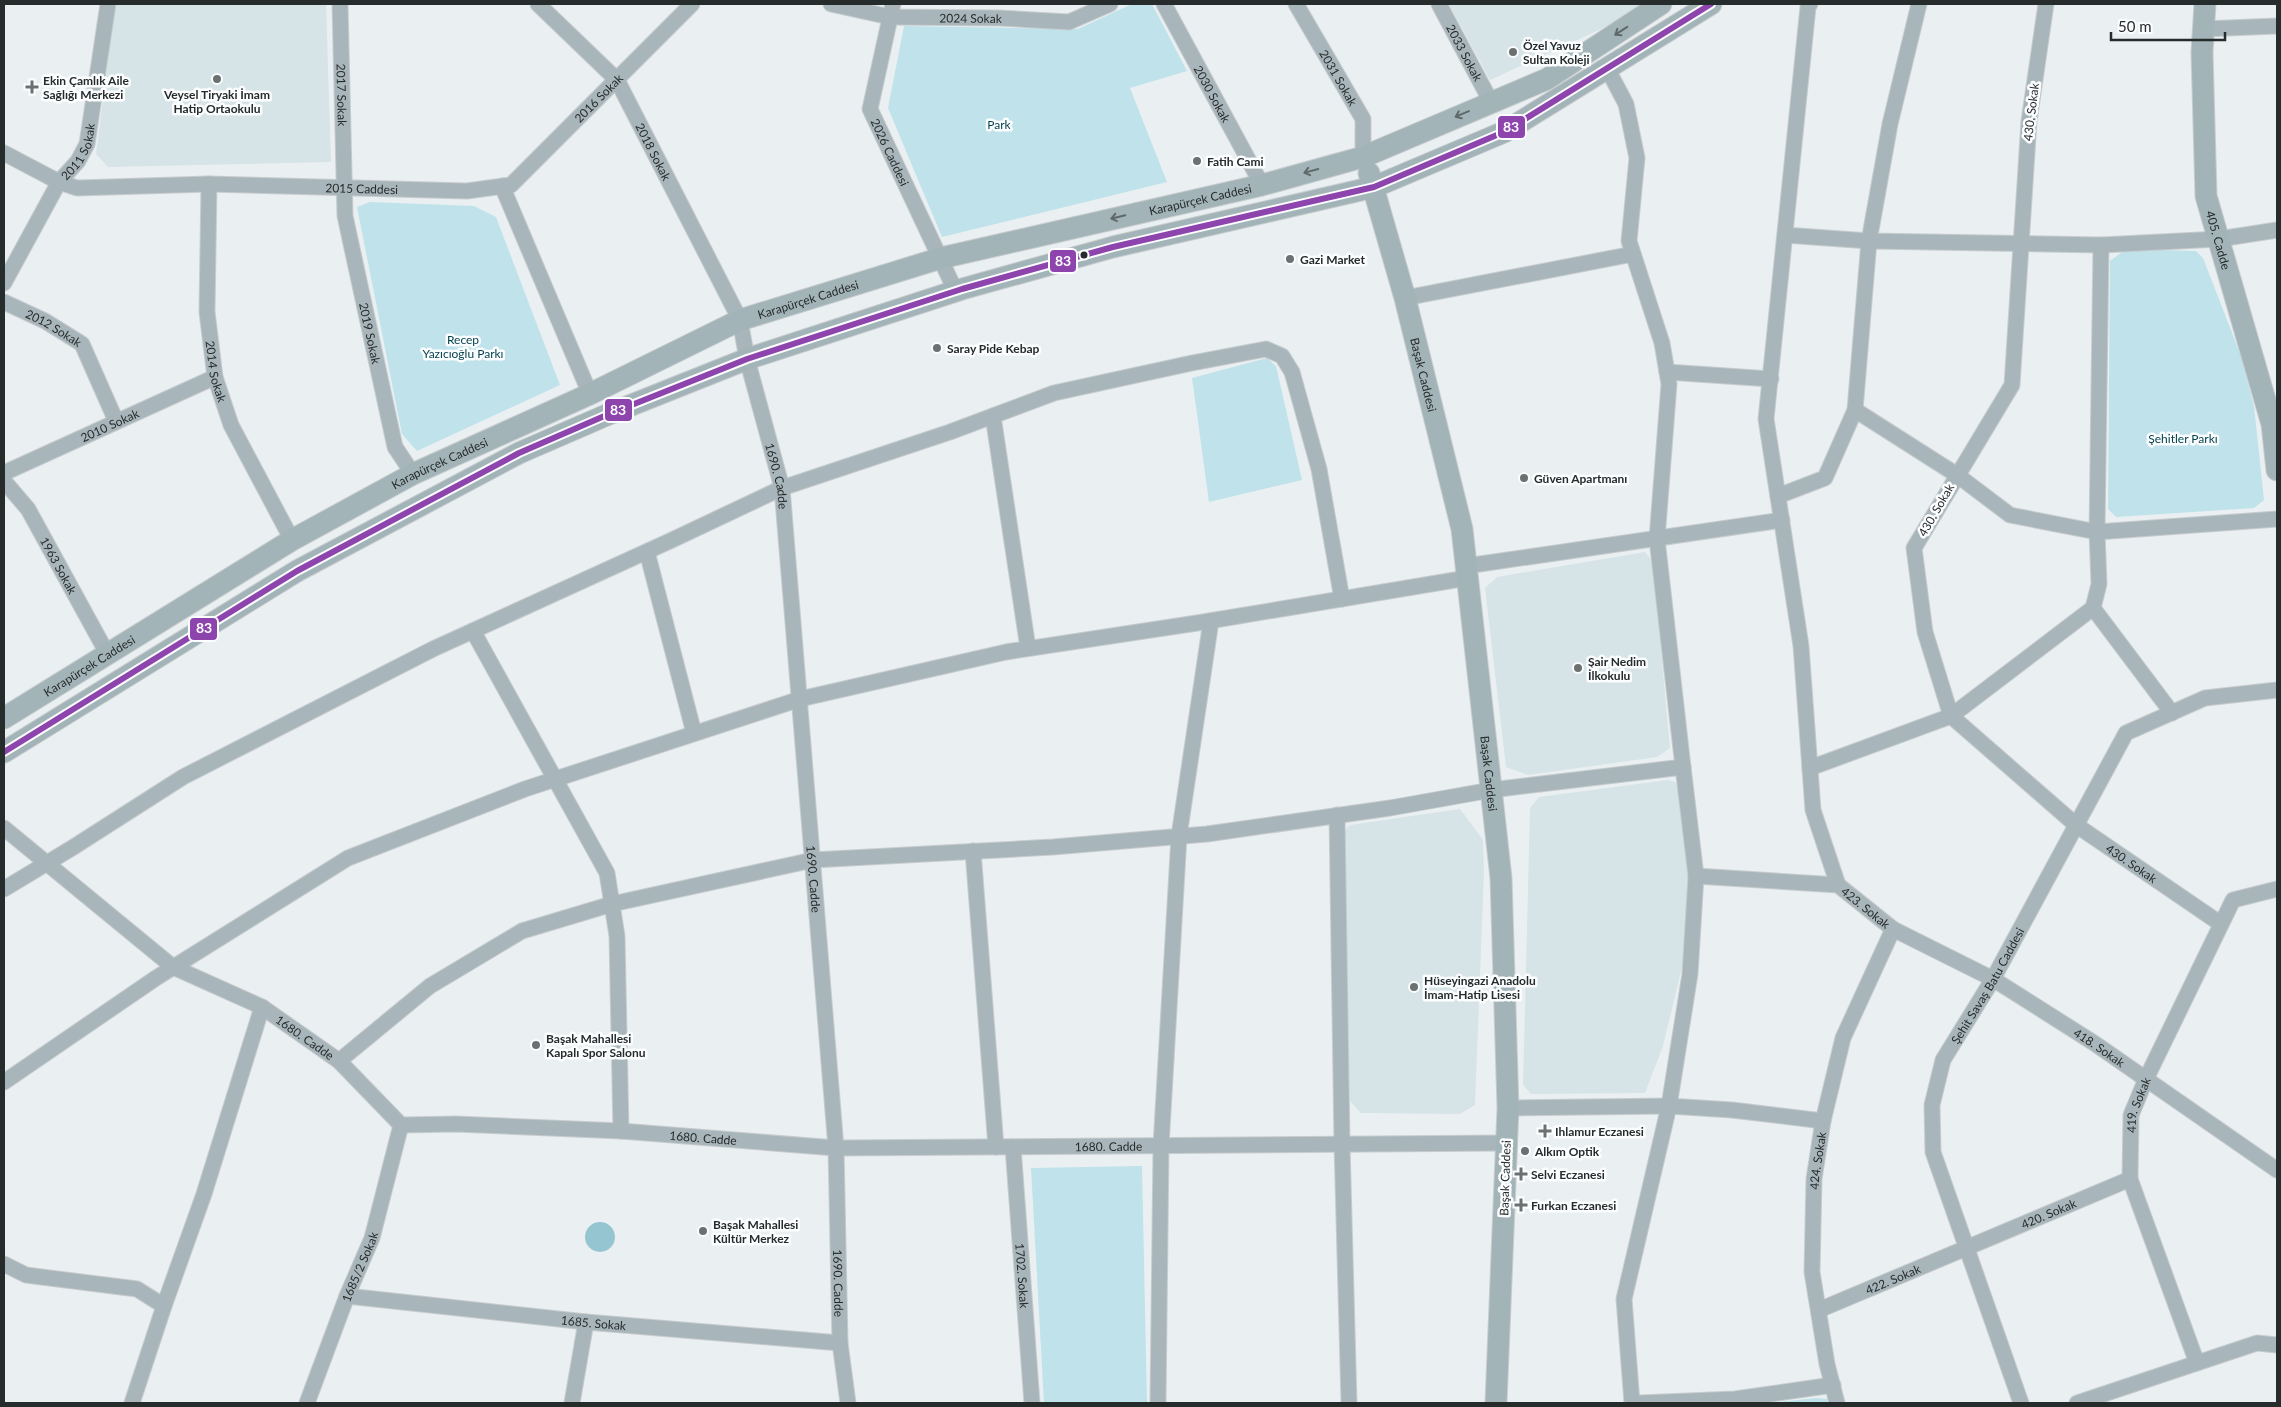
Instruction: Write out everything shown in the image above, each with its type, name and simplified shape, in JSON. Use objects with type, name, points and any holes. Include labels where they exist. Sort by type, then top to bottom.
[{"type":"main road","name":"Karapürçek Caddesi","points":[[4,718],[292,540],[413,474],[590,394],[740,320],[941,258],[1262,185],[1363,157],[1547,79],[1662,4]]},
{"type":"main road","name":"Karapürçek Caddesi","points":[[4,752],[298,571],[519,453],[609,414],[747,359],[956,292],[1113,247],[1374,187],[1504,132],[1711,4]]},
{"type":"main road","name":"405. Cadde","points":[[2205,4],[2202,52],[2206,196],[2272,424],[2277,470]]},
{"type":"main road","name":"Başak Caddesi","points":[[1363,157],[1374,187],[1404,298],[1462,529],[1501,878],[1508,1108],[1496,1403]]},
{"type":"street","name":"2011 Sokak","points":[[4,283],[59,182],[78,161],[87,144],[108,4]]},
{"type":"street","name":"2017 Sokak","points":[[340,4],[345,187]]},
{"type":"street","name":"2018 Sokak","points":[[538,4],[617,80],[740,320],[747,359]]},
{"type":"street","name":"2016 Sokak","points":[[502,186],[511,185],[692,4]]},
{"type":"street","name":"2024 Sokak","points":[[831,4],[891,10],[1000,11],[1070,22],[1110,4]]},
{"type":"street","name":"2030 Sokak","points":[[1164,4],[1262,185]]},
{"type":"street","name":"2031 Sokak","points":[[1296,4],[1363,119],[1363,157]]},
{"type":"street","name":"2033 Sokak","points":[[1439,4],[1491,102]]},
{"type":"street","points":[[1810,4],[1808,7],[1766,418],[1801,646],[1813,810],[1838,885]]},
{"type":"street","points":[[1778,496],[1825,478],[1855,410],[1869,241],[1890,124],[1919,4]]},
{"type":"street","name":"430. Sokak","points":[[2046,4],[2028,121],[2012,385],[1914,548],[1924,632],[1951,716],[2076,825],[2222,924]]},
{"type":"street","name":"2026 Caddesi","points":[[891,10],[870,109],[956,292]]},
{"type":"street","points":[[2203,29],[2277,26]]},
{"type":"street","points":[[1607,68],[1626,104],[1637,158],[1629,241],[1662,343],[1667,372],[1668,384],[1657,539],[1696,876],[1690,974],[1668,1106],[1624,1299],[1632,1403]]},
{"type":"street","name":"2015 Caddesi","points":[[4,153],[59,182],[77,188],[209,184],[468,191],[502,186]]},
{"type":"street","name":"2014 Sokak","points":[[209,184],[207,312],[215,377],[231,425],[292,540]]},
{"type":"street","points":[[502,186],[590,394]]},
{"type":"street","name":"2019 Sokak","points":[[345,187],[345,216],[395,447],[413,474]]},
{"type":"street","points":[[1785,234],[1869,241],[2101,245],[2218,239],[2277,230]]},
{"type":"street","points":[[1810,768],[1951,716],[2093,608],[2099,584],[2097,532],[2101,245]]},
{"type":"street","points":[[1404,298],[1633,254]]},
{"type":"street","name":"2012 Sokak","points":[[4,302],[45,321],[82,344],[116,421]]},
{"type":"street","points":[[4,889],[183,777],[433,649],[647,552],[782,488],[993,416],[1054,393],[1192,363],[1266,349],[1282,356],[1292,372],[1319,469],[1342,599]]},
{"type":"street","name":"1690. Cadde","points":[[747,359],[782,488],[836,1148],[840,1343],[848,1403]]},
{"type":"street","points":[[1667,372],[1771,379]]},
{"type":"street","name":"2010 Sokak","points":[[4,473],[215,377]]},
{"type":"street","points":[[1855,410],[1957,475],[2010,515],[2097,532],[2277,519]]},
{"type":"street","points":[[993,416],[1028,648]]},
{"type":"street","name":"1963 Sokak","points":[[4,481],[28,509],[108,655]]},
{"type":"street","points":[[4,1082],[174,967],[348,858],[555,779],[800,699],[1028,648],[1211,621],[1342,599],[1466,572],[1657,539],[1782,520]]},
{"type":"street","points":[[647,552],[694,733]]},
{"type":"street","points":[[2093,608],[2172,712]]},
{"type":"street","points":[[1158,1403],[1161,1146],[1180,836],[1211,621]]},
{"type":"street","points":[[472,631],[607,873],[617,936],[621,1131]]},
{"type":"street","name":"Şehit Savaş Batu Caddesi","points":[[2021,1403],[1933,1152],[1932,1105],[1943,1060],[1993,980],[2126,733],[2205,698],[2277,690]]},
{"type":"street","points":[[339,1061],[430,986],[522,931],[612,904],[813,860],[1180,836],[1337,815],[1491,790],[1683,767]]},
{"type":"street","points":[[1337,815],[1342,1144],[1349,1403]]},
{"type":"street","name":"1680. Cadde","points":[[4,828],[174,967],[262,1007],[339,1061],[401,1126],[456,1124],[621,1131],[836,1148],[1507,1143]]},
{"type":"street","points":[[973,851],[996,1147]]},
{"type":"street","name":"423. Sokak","points":[[1696,876],[1838,885],[1893,929],[1993,980]]},
{"type":"street","name":"419. Sokak","points":[[2197,1363],[2130,1179],[2131,1115],[2146,1079],[2233,900],[2277,889]]},
{"type":"street","name":"424. Sokak","points":[[1837,1403],[1827,1364],[1812,1262],[1814,1179],[1823,1121],[1843,1038],[1893,929]]},
{"type":"street","name":"418. Sokak","points":[[1993,980],[2094,1043],[2277,1170]]},
{"type":"street","points":[[132,1403],[204,1194],[262,1007]]},
{"type":"street","points":[[1508,1108],[1668,1106],[1732,1110],[1823,1121]]},
{"type":"street","name":"1685/2 Sokak","points":[[307,1403],[347,1296],[372,1238],[401,1126]]},
{"type":"street","name":"1702. Sokak","points":[[1013,1147],[1032,1403]]},
{"type":"street","name":"420. Sokak","points":[[1968,1249],[2130,1179]]},
{"type":"street","name":"422. Sokak","points":[[1819,1310],[1968,1249]]},
{"type":"street","points":[[4,1264],[26,1275],[137,1289],[164,1306]]},
{"type":"street","name":"1685. Sokak","points":[[347,1296],[586,1322],[840,1343]]},
{"type":"street","points":[[572,1403],[586,1322]]},
{"type":"street","points":[[2076,1403],[2257,1343],[2277,1344]]},
{"type":"street","points":[[1640,1403],[1734,1399],[1833,1385]]},
{"type":"shaded area","name":"Veysel Tiryaki İmam Hatip Ortaokulu","points":[[115,4],[326,4],[331,162],[108,167],[96,154]]},
{"type":"shaded area","name":"Özel Yavuz Sultan Koleji","points":[[1449,4],[1644,4],[1612,24],[1490,80]]},
{"type":"shaded area","name":"Şair Nedim İlkokulu","points":[[1645,552],[1653,562],[1670,748],[1657,757],[1528,775],[1506,767],[1485,588],[1497,577]]},
{"type":"shaded area","points":[[1668,780],[1675,782],[1679,787],[1690,899],[1683,963],[1663,1046],[1645,1093],[1531,1094],[1523,1085],[1530,808],[1539,797]]},
{"type":"shaded area","name":"Hüseyingazi Anadolu İmam-Hatip Lisesi","points":[[1460,809],[1483,840],[1484,872],[1475,1105],[1460,1114],[1361,1113],[1350,1101],[1344,831],[1350,825]]},
{"type":"shaded area","points":[[600,1222],[611,1226],[615,1237],[611,1248],[600,1252],[589,1248],[585,1237],[589,1226]]},
{"type":"green space","name":"Park","points":[[1132,4],[1152,4],[1187,71],[1130,88],[1167,182],[942,237],[888,108],[904,26],[1078,29]]},
{"type":"green space","name":"Recep Yazıcıoğlu Parkı","points":[[370,202],[474,206],[496,217],[560,385],[417,451],[402,434],[357,207]]},
{"type":"green space","name":"Şehitler Parkı","points":[[2126,249],[2196,251],[2203,258],[2241,356],[2254,406],[2264,500],[2254,508],[2116,517],[2108,509],[2110,261]]},
{"type":"green space","points":[[1267,358],[1276,366],[1302,480],[1209,502],[1192,378]]},
{"type":"green space","points":[[1142,1166],[1147,1403],[1044,1403],[1031,1168]]},
{"type":"green space","points":[[1816,1398],[1827,1399],[1828,1403],[1768,1403]]},
{"type":"transit line","name":"83","points":[[4,752],[297,571],[519,453],[609,414],[747,359],[962,289],[1113,247],[1374,187],[1504,132],[1711,4]]},
{"type":"place","name":"Özel Yavuz Sultan Koleji","points":[[1513,52]]},
{"type":"place","name":"Veysel Tiryaki İmam Hatip Ortaokulu","points":[[217,79]]},
{"type":"place","name":"Ekin Çamlık Aile Sağlığı Merkezi","points":[[32,87]]},
{"type":"place","name":"Fatih Cami","points":[[1197,161]]},
{"type":"place","name":"Gazi Market","points":[[1290,259]]},
{"type":"place","name":"Saray Pide Kebap","points":[[937,348]]},
{"type":"place","name":"Güven Apartmanı","points":[[1524,478]]},
{"type":"place","name":"Şair Nedim İlkokulu","points":[[1578,668]]},
{"type":"place","name":"Hüseyingazi Anadolu İmam-Hatip Lisesi","points":[[1414,987]]},
{"type":"place","name":"Başak Mahallesi Kapalı Spor Salonu","points":[[536,1045]]},
{"type":"place","name":"Ihlamur Eczanesi","points":[[1545,1131]]},
{"type":"place","name":"Alkım Optik","points":[[1525,1151]]},
{"type":"place","name":"Selvi Eczanesi","points":[[1521,1174]]},
{"type":"place","name":"Furkan Eczanesi","points":[[1521,1205]]},
{"type":"place","name":"Başak Mahallesi Kültür Merkez","points":[[703,1231]]}]
